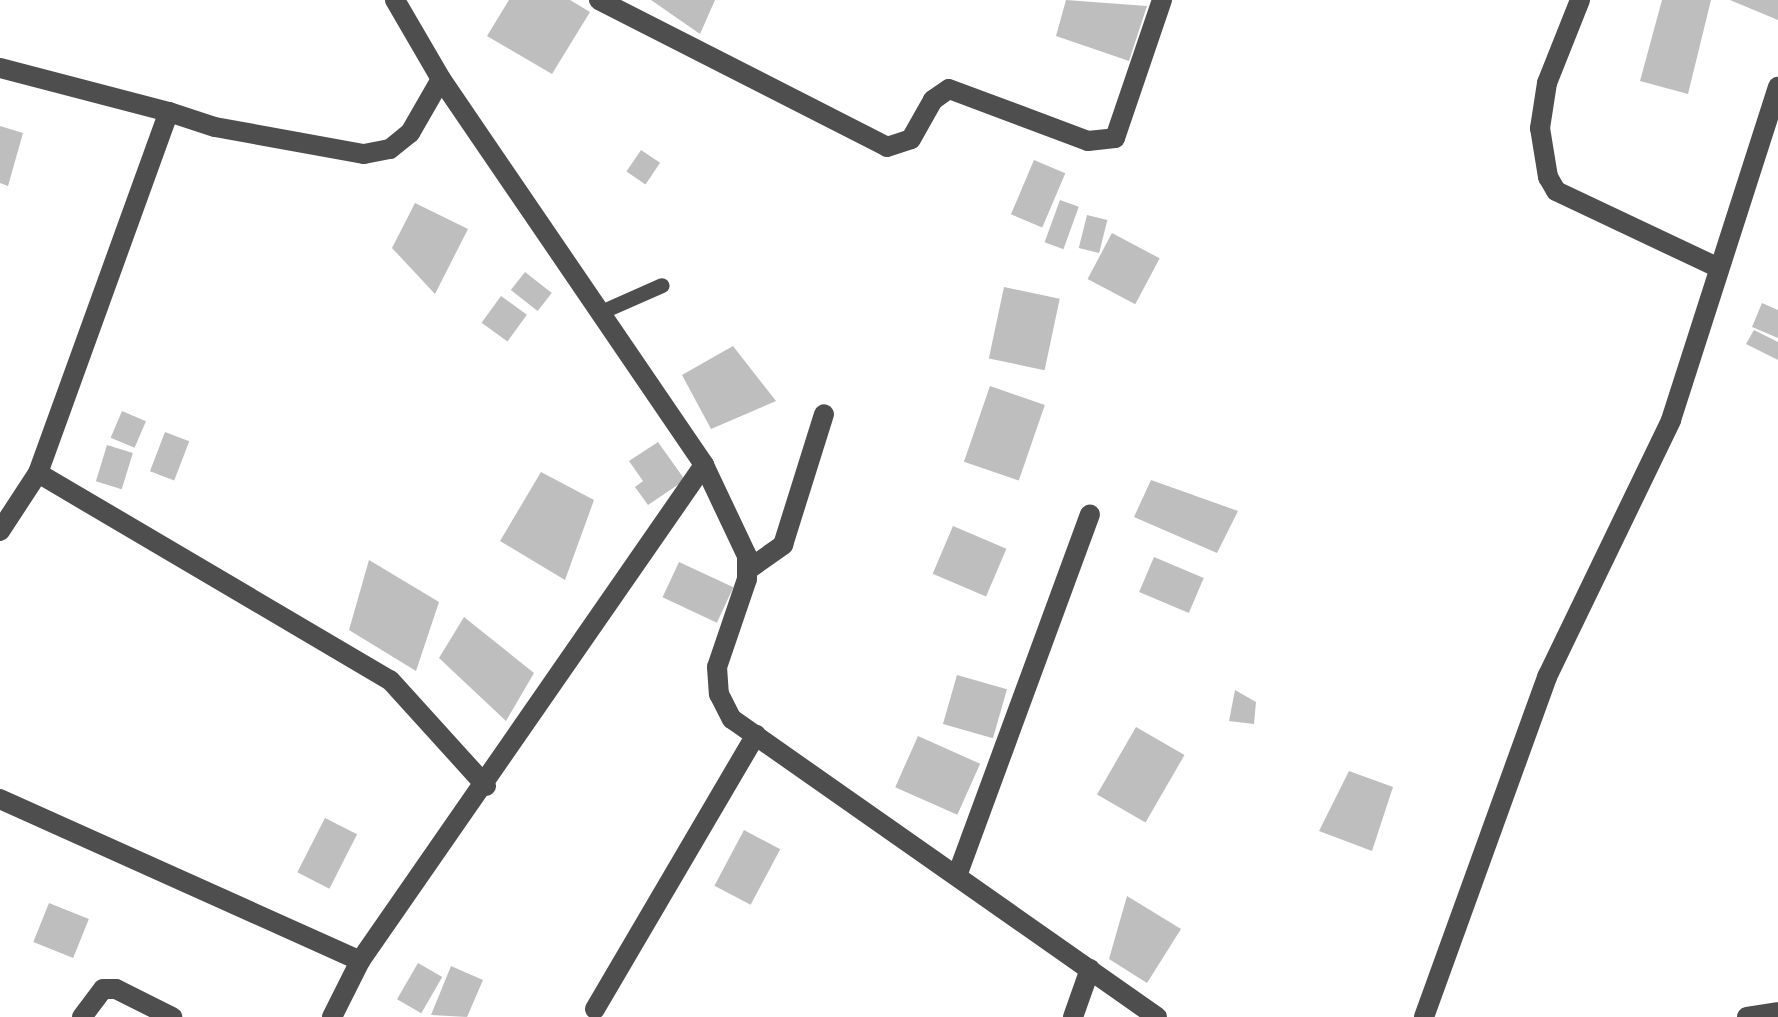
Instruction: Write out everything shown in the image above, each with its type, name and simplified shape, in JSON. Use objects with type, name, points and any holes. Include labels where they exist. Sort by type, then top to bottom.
[{"type":"street","points":[[600,0],[887,147],[911,139],[933,100],[949,89],[1088,141],[1115,138],[1162,0]]},
{"type":"street","points":[[1580,0],[1548,83],[1540,128],[1548,176],[1556,190],[1717,266]]},
{"type":"street","points":[[404,5],[441,79],[704,464],[749,569]]},
{"type":"street","points":[[0,68],[215,127],[364,154],[390,149],[410,132],[441,79]]},
{"type":"street","points":[[1424,1017],[1548,676],[1672,420],[1717,266],[1778,87]]},
{"type":"street","points":[[0,531],[38,474],[169,112]]},
{"type":"street","points":[[824,414],[783,546],[749,569],[717,667],[719,694],[732,719],[958,873],[1157,1017]]},
{"type":"street","points":[[332,1017],[360,961],[486,786],[704,464]]},
{"type":"street","points":[[38,474],[390,680],[486,786]]},
{"type":"street","points":[[958,873],[1090,515]]},
{"type":"street","points":[[594,1009],[756,735]]},
{"type":"street","points":[[0,799],[360,961]]},
{"type":"street","points":[[1073,1017],[1090,969]]},
{"type":"street","points":[[82,1017],[103,989],[116,989],[172,1017]]},
{"type":"street","points":[[1746,1017],[1778,1012]]},
{"type":"lane","points":[[603,311],[662,285]]},
{"type":"building","points":[[509,0],[570,0],[590,12],[552,74],[487,36]]},
{"type":"building","points":[[651,0],[715,0],[700,34]]},
{"type":"building","points":[[1066,0],[1147,6],[1129,61],[1056,36]]},
{"type":"building","points":[[1662,0],[1711,0],[1688,94],[1640,81]]},
{"type":"building","points":[[1730,0],[1778,0],[1778,20]]},
{"type":"building","points":[[0,126],[23,133],[8,186],[0,183]]},
{"type":"building","points":[[641,150],[660,163],[646,184],[626,172]]},
{"type":"building","points":[[1034,160],[1065,173],[1042,228],[1011,214]]},
{"type":"building","points":[[1060,200],[1079,207],[1063,249],[1045,242]]},
{"type":"building","points":[[415,203],[468,229],[435,294],[392,248]]},
{"type":"building","points":[[1087,215],[1107,220],[1099,253],[1079,248]]},
{"type":"building","points":[[1112,233],[1160,258],[1135,304],[1088,279]]},
{"type":"building","points":[[525,272],[552,293],[538,311],[511,290]]},
{"type":"building","points":[[1004,287],[1060,299],[1045,370],[989,358]]},
{"type":"building","points":[[501,296],[527,315],[507,342],[482,323]]},
{"type":"building","points":[[1762,303],[1778,310],[1778,338],[1752,327]]},
{"type":"building","points":[[1754,330],[1778,342],[1778,360],[1746,344]]},
{"type":"building","points":[[733,346],[776,401],[711,429],[682,375]]},
{"type":"building","points":[[990,386],[1045,405],[1019,481],[964,462]]},
{"type":"building","points":[[122,411],[146,421],[135,448],[111,438]]},
{"type":"building","points":[[165,432],[189,441],[174,481],[150,471]]},
{"type":"building","points":[[658,442],[685,480],[648,505],[635,487],[643,481],[629,461]]},
{"type":"building","points":[[107,445],[133,453],[122,489],[96,481]]},
{"type":"building","points":[[541,472],[594,500],[565,580],[500,541]]},
{"type":"building","points":[[1151,480],[1238,511],[1217,553],[1134,517]]},
{"type":"building","points":[[953,526],[1006,549],[986,597],[933,574]]},
{"type":"building","points":[[1154,557],[1204,578],[1189,613],[1139,592]]},
{"type":"building","points":[[369,560],[439,602],[416,671],[349,630]]},
{"type":"building","points":[[679,562],[733,587],[717,623],[663,597]]},
{"type":"building","points":[[464,617],[534,673],[506,721],[439,658]]},
{"type":"building","points":[[957,675],[1007,689],[993,738],[943,724]]},
{"type":"building","points":[[1235,690],[1256,702],[1254,724],[1229,721]]},
{"type":"building","points":[[1136,727],[1184,755],[1145,823],[1097,795]]},
{"type":"building","points":[[918,736],[980,764],[957,815],[895,787]]},
{"type":"building","points":[[1349,771],[1393,787],[1372,851],[1319,831]]},
{"type":"building","points":[[325,818],[357,834],[329,889],[297,872]]},
{"type":"building","points":[[744,830],[780,849],[751,905],[714,886]]},
{"type":"building","points":[[1127,896],[1181,929],[1147,983],[1109,959]]},
{"type":"building","points":[[49,903],[89,919],[73,958],[33,942]]},
{"type":"building","points":[[418,963],[442,977],[421,1013],[397,999]]},
{"type":"building","points":[[451,966],[483,980],[467,1017],[431,1015]]}]
